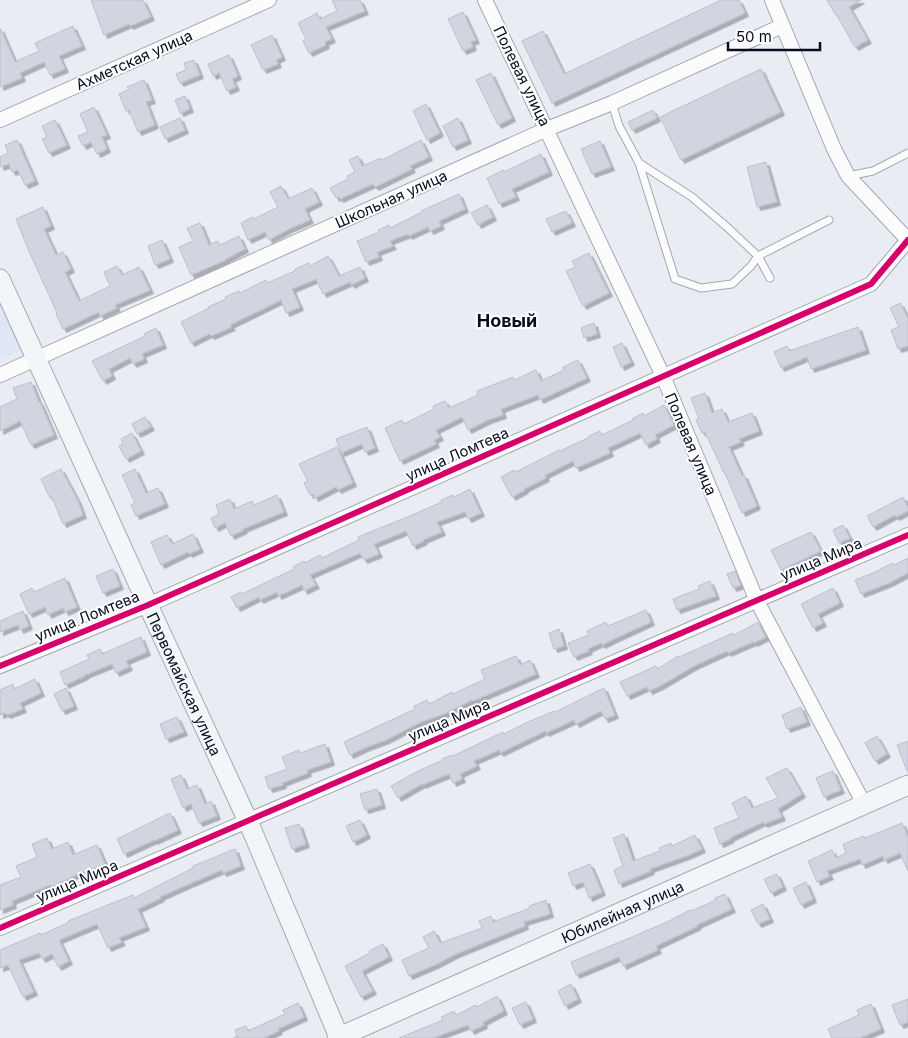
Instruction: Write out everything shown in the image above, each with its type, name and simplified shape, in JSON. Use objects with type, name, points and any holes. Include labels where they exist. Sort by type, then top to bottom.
[{"type":"street","name":"Ахметская улица","points":[[0,120],[269,0]]},
{"type":"street","name":"Полевая улица","points":[[485,0],[663,376],[757,601],[864,804]]},
{"type":"street","points":[[772,0],[834,149],[848,176],[908,240]]},
{"type":"street","name":"Школьная улица","points":[[0,375],[547,129],[612,104],[782,26]]},
{"type":"street","name":"улица Ломтева","points":[[0,666],[148,605],[871,284],[908,240]]},
{"type":"street","name":"Первомайская улица","points":[[0,279],[248,821],[338,1038]]},
{"type":"street","name":"улица Мира","points":[[0,928],[908,535]]},
{"type":"street","name":"Юбилейная улица","points":[[338,1038],[908,785]]},
{"type":"lane","points":[[612,104],[619,126],[639,163],[675,279],[701,288],[732,284],[751,266],[758,256],[829,220]]},
{"type":"lane","points":[[848,176],[873,171],[908,153]]},
{"type":"lane","points":[[639,163],[692,197],[727,227],[758,256],[770,278]]},
{"type":"shaded area","points":[[0,303],[22,350],[0,360]]},
{"type":"building","points":[[91,0],[143,0],[151,17],[104,35]]},
{"type":"building","points":[[332,0],[360,0],[365,11],[326,27],[332,39],[325,42],[326,45],[309,53],[303,41],[306,39],[298,23],[317,13],[320,19],[337,11]]},
{"type":"building","points":[[721,0],[739,0],[745,13],[552,103],[522,41],[543,31],[564,74]]},
{"type":"building","points":[[827,0],[861,0],[849,7],[868,40],[855,47]]},
{"type":"building","points":[[463,12],[476,40],[471,42],[473,47],[463,51],[448,19]]},
{"type":"building","points":[[73,26],[82,46],[59,56],[65,69],[50,75],[44,62],[20,73],[22,78],[0,87],[0,28],[15,62],[39,51],[35,43]]},
{"type":"building","points":[[272,35],[282,57],[276,60],[278,64],[263,70],[251,45]]},
{"type":"building","points":[[229,55],[238,76],[232,79],[236,87],[227,91],[219,73],[213,76],[208,64]]},
{"type":"building","points":[[194,60],[200,75],[180,83],[176,74],[186,70],[184,63]]},
{"type":"building","points":[[761,69],[781,112],[681,160],[660,117]]},
{"type":"building","points":[[491,73],[512,118],[498,125],[476,80]]},
{"type":"building","points":[[144,80],[152,100],[146,102],[155,125],[138,132],[129,110],[126,111],[119,94],[129,89],[127,87]]},
{"type":"building","points":[[185,96],[190,109],[180,113],[175,100]]},
{"type":"building","points":[[426,104],[440,133],[427,140],[413,111]]},
{"type":"building","points":[[94,107],[107,135],[102,137],[107,149],[97,154],[91,142],[83,146],[78,136],[88,132],[80,114]]},
{"type":"building","points":[[653,110],[657,118],[632,130],[628,122]]},
{"type":"building","points":[[180,118],[185,130],[165,139],[160,127]]},
{"type":"building","points":[[458,118],[468,140],[453,147],[443,126]]},
{"type":"building","points":[[55,120],[67,145],[49,153],[42,139],[47,137],[42,126]]},
{"type":"building","points":[[17,140],[35,181],[25,185],[18,170],[12,172],[9,164],[0,167],[0,157],[8,153],[5,145]]},
{"type":"building","points":[[421,140],[429,157],[410,166],[412,169],[375,187],[373,184],[340,199],[339,197],[336,198],[330,188],[348,179],[347,176],[355,172],[349,160],[358,156],[362,166],[381,158],[382,160]]},
{"type":"building","points":[[600,141],[611,167],[592,174],[581,149]]},
{"type":"building","points":[[541,154],[549,172],[512,189],[516,197],[499,204],[487,178]]},
{"type":"building","points":[[766,162],[777,202],[757,207],[747,167]]},
{"type":"building","points":[[281,186],[288,199],[312,188],[319,202],[305,209],[310,220],[269,240],[265,232],[248,240],[241,223],[278,207],[270,192]]},
{"type":"building","points":[[459,194],[465,209],[439,221],[441,226],[430,231],[428,227],[409,236],[408,234],[390,241],[393,246],[377,252],[379,257],[366,262],[357,241],[379,232],[378,230],[389,225],[390,228],[421,211]]},
{"type":"building","points":[[487,205],[493,217],[478,225],[471,213]]},
{"type":"building","points":[[43,207],[51,226],[44,229],[56,255],[63,252],[71,269],[65,272],[79,301],[110,286],[104,272],[117,266],[122,275],[139,267],[150,290],[115,305],[117,308],[100,316],[99,312],[63,329],[16,219]]},
{"type":"building","points":[[566,211],[572,223],[552,232],[546,219]]},
{"type":"building","points":[[200,223],[209,245],[218,241],[220,245],[239,236],[245,249],[226,260],[191,275],[179,247],[193,241],[187,228]]},
{"type":"building","points":[[162,240],[170,259],[155,265],[148,246]]},
{"type":"building","points":[[589,253],[609,293],[583,306],[566,271],[575,267],[572,261]]},
{"type":"building","points":[[328,256],[339,276],[360,267],[365,278],[351,285],[350,282],[323,294],[316,279],[292,289],[300,307],[286,313],[281,300],[230,325],[232,327],[211,336],[209,334],[191,343],[181,322],[226,299],[225,297],[239,291],[240,293],[266,280],[267,283],[309,263],[310,266]]},
{"type":"building","points":[[900,303],[908,319],[908,346],[898,349],[891,330],[899,327],[890,308]]},
{"type":"building","points":[[594,323],[597,334],[584,338],[581,328]]},
{"type":"building","points":[[858,327],[866,350],[811,369],[807,357],[781,368],[774,352],[787,346],[789,351]]},
{"type":"building","points":[[156,328],[163,345],[142,354],[144,359],[133,364],[130,358],[109,369],[112,376],[103,381],[92,361],[145,336],[144,334]]},
{"type":"building","points":[[622,343],[631,362],[621,367],[613,347]]},
{"type":"building","points":[[578,360],[587,378],[540,400],[538,395],[501,409],[503,415],[468,430],[462,417],[436,430],[440,437],[434,440],[436,444],[400,461],[385,428],[402,420],[404,424],[434,409],[433,406],[445,401],[449,408],[478,395],[477,391],[513,377],[514,380],[536,370],[541,381],[564,370],[563,367]]},
{"type":"building","points":[[31,382],[54,435],[31,445],[20,421],[0,431],[0,407],[17,399],[13,388]]},
{"type":"building","points":[[705,393],[712,413],[722,409],[728,422],[752,413],[759,431],[739,439],[741,442],[729,447],[742,476],[744,475],[757,506],[742,513],[705,432],[702,433],[696,420],[699,419],[691,398]]},
{"type":"building","points":[[664,405],[674,425],[655,435],[657,439],[646,445],[640,433],[608,448],[610,453],[599,458],[576,468],[573,461],[545,475],[546,478],[512,497],[501,477],[514,470],[516,472],[600,431],[602,435],[643,413],[644,416]]},
{"type":"building","points":[[145,417],[151,427],[137,434],[132,424]]},
{"type":"building","points":[[367,427],[375,448],[365,452],[362,444],[341,453],[336,439]]},
{"type":"building","points":[[132,433],[141,451],[126,459],[119,446],[123,444],[121,439]]},
{"type":"building","points":[[337,447],[353,483],[338,490],[336,487],[315,498],[313,494],[310,495],[304,483],[308,481],[299,464]]},
{"type":"building","points":[[61,469],[78,501],[83,515],[63,524],[52,497],[50,498],[41,479]]},
{"type":"building","points":[[135,469],[146,493],[158,488],[165,504],[136,516],[131,505],[135,503],[122,475]]},
{"type":"building","points":[[470,489],[481,513],[468,519],[465,512],[437,522],[442,532],[413,546],[406,531],[374,544],[379,554],[364,560],[360,553],[310,575],[316,585],[304,591],[302,585],[278,596],[277,592],[260,600],[259,597],[237,608],[231,597],[241,592],[242,594],[294,569],[293,567],[304,561],[305,563],[320,555],[322,558],[359,540],[358,537]]},
{"type":"building","points":[[277,495],[284,512],[231,536],[225,523],[215,528],[211,518],[219,514],[216,505],[230,499],[234,509],[252,501],[254,505]]},
{"type":"building","points":[[903,497],[908,511],[896,517],[895,515],[873,527],[867,516]]},
{"type":"building","points":[[843,525],[850,538],[839,543],[833,530]]},
{"type":"building","points":[[811,532],[821,551],[781,570],[771,550]]},
{"type":"building","points":[[193,534],[200,549],[189,554],[188,552],[161,565],[151,542],[167,535],[172,544]]},
{"type":"building","points":[[908,558],[908,573],[861,594],[855,580]]},
{"type":"building","points":[[113,569],[120,586],[103,593],[96,576]]},
{"type":"building","points":[[735,571],[741,585],[733,588],[727,574]]},
{"type":"building","points":[[65,578],[77,607],[65,612],[63,608],[48,615],[45,607],[29,614],[20,594],[32,588],[34,592]]},
{"type":"building","points":[[710,581],[716,596],[677,610],[673,599],[699,589],[698,586]]},
{"type":"building","points":[[833,588],[840,603],[818,614],[823,623],[813,628],[801,604]]},
{"type":"building","points":[[646,610],[651,622],[602,645],[601,643],[588,649],[589,651],[574,657],[568,643],[589,635],[587,631],[606,622],[608,626]]},
{"type":"building","points":[[23,611],[29,626],[20,630],[18,625],[0,632],[0,621]]},
{"type":"building","points":[[758,622],[766,637],[728,653],[727,651],[694,666],[649,691],[647,687],[627,696],[620,682],[656,666],[657,669],[678,656],[733,633],[734,635]]},
{"type":"building","points":[[559,629],[564,646],[554,649],[549,633]]},
{"type":"building","points":[[141,637],[147,652],[126,661],[129,667],[116,673],[112,664],[65,685],[60,672],[89,659],[87,655],[100,649],[102,654]]},
{"type":"building","points":[[516,656],[520,665],[530,660],[536,674],[421,722],[386,740],[350,755],[344,742],[415,709],[414,706],[427,700],[429,704],[452,692],[453,694],[485,679],[481,670]]},
{"type":"building","points":[[35,679],[41,693],[20,703],[23,709],[7,715],[5,713],[0,715],[0,690],[13,684],[14,689]]},
{"type":"building","points":[[66,688],[74,706],[62,711],[54,694]]},
{"type":"building","points":[[604,688],[615,715],[605,719],[601,711],[576,724],[574,720],[546,733],[545,731],[500,753],[499,750],[474,761],[477,766],[460,774],[462,779],[453,783],[449,774],[422,784],[398,798],[391,786],[442,759],[453,756],[503,732],[504,734],[528,722],[555,712]]},
{"type":"building","points":[[801,707],[807,722],[787,729],[782,715]]},
{"type":"building","points":[[177,717],[184,732],[166,739],[160,724]]},
{"type":"building","points":[[877,736],[887,754],[875,761],[865,743]]},
{"type":"building","points":[[908,741],[908,771],[907,771],[897,745]]},
{"type":"building","points":[[325,744],[331,762],[307,770],[308,773],[282,783],[283,785],[269,789],[265,777],[287,769],[282,757],[299,750],[300,753]]},
{"type":"building","points":[[787,768],[802,794],[778,809],[782,817],[764,824],[763,822],[720,844],[714,828],[739,818],[732,803],[746,796],[752,808],[778,798],[766,778]]},
{"type":"building","points":[[833,771],[841,790],[824,797],[816,778]]},
{"type":"building","points":[[181,775],[187,789],[197,785],[205,804],[211,801],[217,816],[199,823],[191,804],[183,808],[171,779]]},
{"type":"building","points":[[377,789],[382,805],[365,810],[360,794]]},
{"type":"building","points":[[170,813],[178,830],[124,854],[117,839]]},
{"type":"building","points":[[360,820],[367,835],[353,842],[346,826]]},
{"type":"building","points":[[902,823],[908,837],[908,871],[900,853],[884,860],[883,856],[862,865],[860,859],[827,871],[830,876],[817,882],[808,861],[832,850],[836,858],[846,853],[843,844],[864,836],[865,838]]},
{"type":"building","points":[[299,824],[306,844],[292,849],[285,828]]},
{"type":"building","points":[[624,834],[633,861],[660,851],[659,848],[671,843],[672,846],[695,835],[702,849],[650,869],[651,871],[619,884],[614,870],[623,866],[613,838]]},
{"type":"building","points":[[47,838],[52,849],[68,842],[73,855],[97,845],[105,864],[12,901],[13,905],[0,910],[0,885],[21,877],[16,866],[37,857],[32,844]]},
{"type":"building","points":[[235,849],[241,866],[223,873],[222,870],[160,897],[138,909],[146,927],[119,938],[122,942],[108,948],[97,924],[59,940],[69,961],[58,967],[52,954],[42,959],[39,953],[19,960],[34,992],[23,997],[8,965],[0,968],[0,950],[40,933],[41,935],[68,921],[133,895],[134,898],[193,868],[193,866]]},
{"type":"building","points":[[590,864],[602,892],[589,898],[583,882],[573,886],[568,873]]},
{"type":"building","points":[[777,874],[783,887],[771,893],[764,879]]},
{"type":"building","points":[[806,882],[813,899],[801,905],[793,888]]},
{"type":"building","points":[[725,894],[732,909],[656,946],[658,950],[623,966],[619,957],[576,975],[571,962],[669,921]]},
{"type":"building","points":[[546,900],[550,914],[524,922],[525,926],[456,954],[409,976],[402,960],[429,948],[423,937],[434,931],[440,943],[482,928],[479,921],[491,916],[493,922]]},
{"type":"building","points":[[763,904],[770,919],[758,924],[751,910]]},
{"type":"building","points":[[383,944],[389,957],[362,971],[373,991],[361,997],[345,966]]},
{"type":"building","points":[[571,984],[578,999],[565,1006],[558,991]]},
{"type":"building","points":[[497,996],[504,1011],[483,1022],[484,1025],[471,1031],[468,1025],[433,1038],[399,1038],[443,1020],[441,1017],[454,1011],[456,1015],[476,1005],[477,1007]]},
{"type":"building","points":[[908,999],[908,1022],[900,1025],[892,1005]]},
{"type":"building","points":[[526,1002],[533,1019],[520,1025],[512,1008]]},
{"type":"building","points":[[298,1003],[304,1017],[278,1029],[279,1031],[264,1038],[233,1038],[237,1036],[235,1030],[246,1026],[248,1031],[285,1014],[283,1010]]},
{"type":"building","points":[[871,1004],[881,1029],[860,1038],[832,1038],[828,1029],[859,1015],[857,1010]]},
{"type":"cycle path","points":[[0,666],[148,605],[871,284],[908,240]]},
{"type":"cycle path","points":[[0,928],[908,535]]},
{"type":"district","name":"Новый","points":[[507,320]]}]
